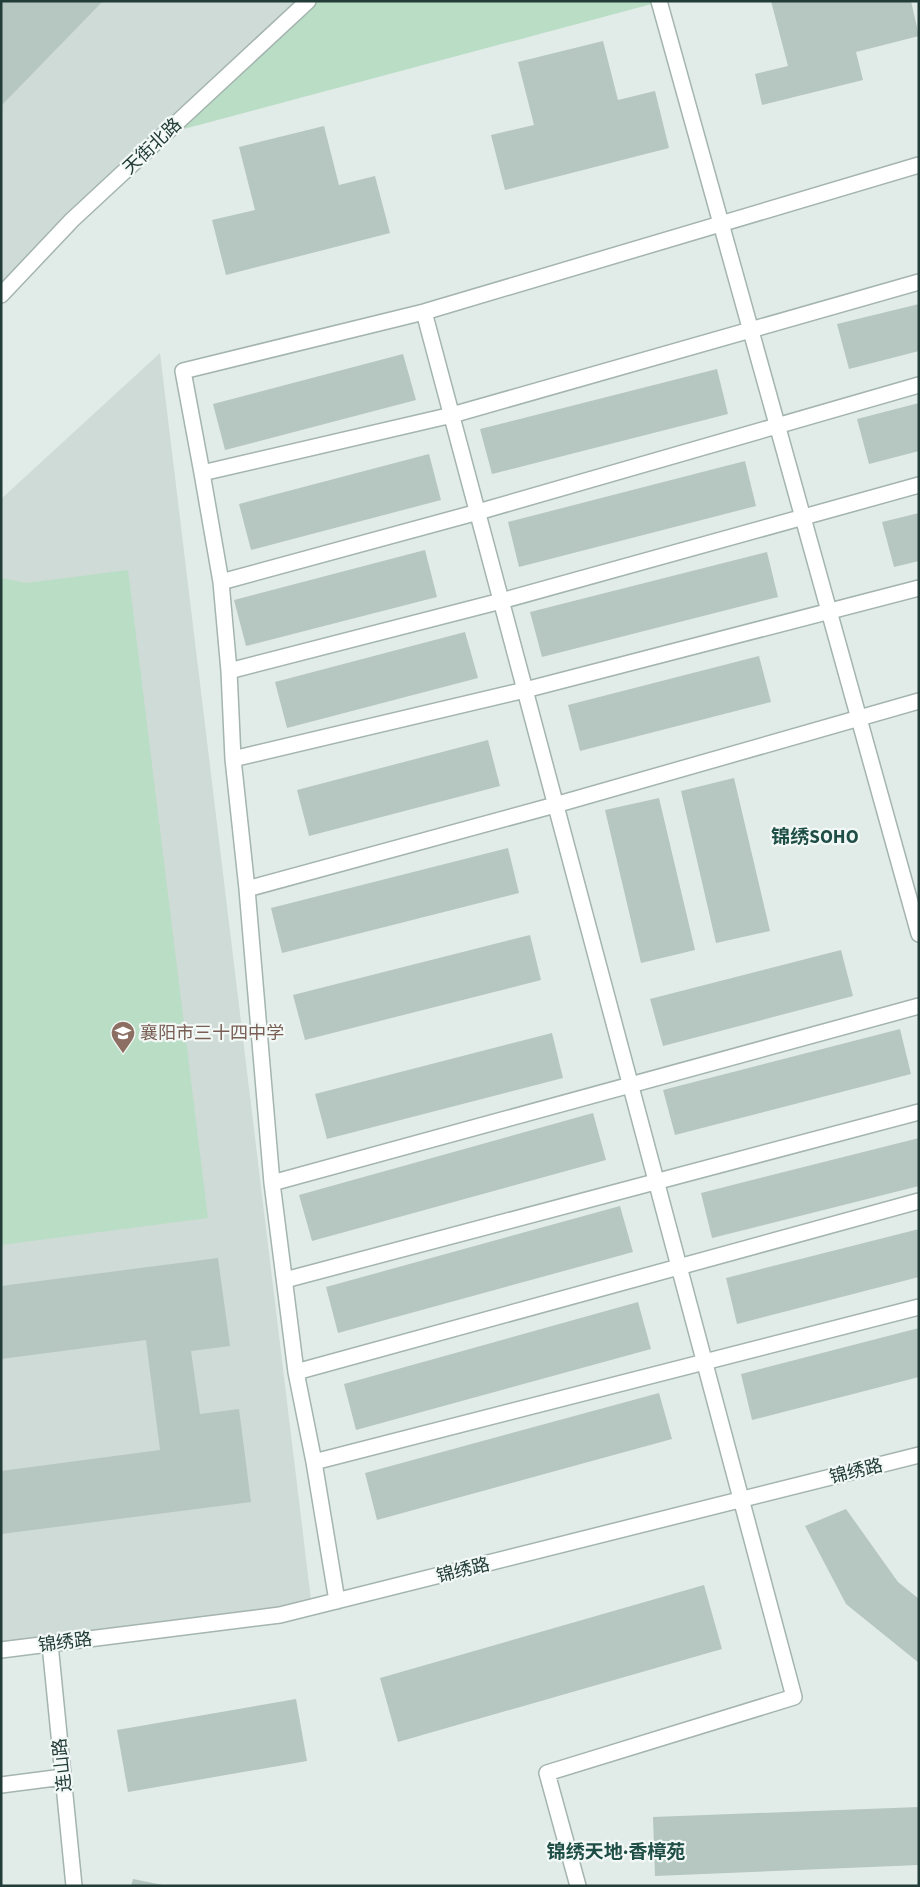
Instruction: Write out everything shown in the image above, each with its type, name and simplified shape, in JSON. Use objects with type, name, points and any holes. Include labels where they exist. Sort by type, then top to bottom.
[{"type":"street","name":"天街北路","points":[[1,295],[72,220],[308,1]]},
{"type":"street","points":[[659,1],[919,934]]},
{"type":"street","points":[[337,1601],[314,1462],[296,1372],[272,1184],[247,889],[233,759],[229,671],[221,582],[182,371],[424,312],[919,165]]},
{"type":"street","points":[[202,473],[452,415],[919,282]]},
{"type":"street","points":[[424,312],[794,1698],[547,1772],[578,1886]]},
{"type":"street","points":[[221,582],[478,512],[919,385]]},
{"type":"street","points":[[229,671],[501,601],[919,485]]},
{"type":"street","points":[[233,759],[524,690],[919,588]]},
{"type":"street","points":[[247,889],[555,805],[919,701]]},
{"type":"street","points":[[272,1184],[919,1006]]},
{"type":"street","points":[[285,1280],[919,1112]]},
{"type":"street","points":[[296,1372],[919,1201]]},
{"type":"street","points":[[314,1462],[919,1307]]},
{"type":"street","name":"锦绣路","points":[[1,1650],[280,1615],[919,1455]]},
{"type":"street","name":"连山路","points":[[50,1644],[74,1886]]},
{"type":"street","points":[[1,1785],[63,1777]]},
{"type":"shaded area","points":[[1,1],[308,1],[1,295]]},
{"type":"shaded area","name":"襄阳市三十四中学","points":[[160,353],[312,1608],[1,1647],[1,499]]},
{"type":"green space","points":[[308,1],[663,1],[165,134]]},
{"type":"green space","points":[[128,570],[208,1218],[1,1245],[1,578],[26,583]]},
{"type":"building","points":[[1,1],[103,1],[1,106]]},
{"type":"building","points":[[771,1],[911,1],[919,36],[856,52],[863,80],[762,105],[755,74],[788,66]]},
{"type":"building","points":[[603,41],[618,100],[655,91],[669,148],[505,190],[491,135],[534,125],[518,62]]},
{"type":"building","points":[[324,126],[339,185],[375,176],[390,233],[226,275],[212,220],[255,210],[239,147]]},
{"type":"building","points":[[919,304],[919,351],[849,369],[837,324]]},
{"type":"building","points":[[403,354],[416,400],[225,450],[213,404]]},
{"type":"building","points":[[717,369],[728,414],[492,474],[480,429]]},
{"type":"building","points":[[919,403],[919,451],[869,464],[857,419]]},
{"type":"building","points":[[429,454],[441,500],[251,550],[239,504]]},
{"type":"building","points":[[745,461],[756,506],[519,567],[508,522]]},
{"type":"building","points":[[919,513],[919,561],[894,567],[882,522]]},
{"type":"building","points":[[425,550],[437,597],[246,646],[234,600]]},
{"type":"building","points":[[767,552],[778,597],[542,657],[530,612]]},
{"type":"building","points":[[465,632],[478,678],[287,728],[275,682]]},
{"type":"building","points":[[759,656],[771,702],[580,751],[568,705]]},
{"type":"building","points":[[488,740],[500,786],[309,836],[297,790]]},
{"type":"building","points":[[734,778],[770,931],[716,943],[681,791]]},
{"type":"building","points":[[659,798],[695,950],[641,963],[605,810]]},
{"type":"building","points":[[508,848],[519,893],[282,953],[271,908]]},
{"type":"building","points":[[530,935],[541,980],[305,1040],[293,995]]},
{"type":"building","points":[[841,950],[853,996],[663,1046],[650,999]]},
{"type":"building","points":[[900,1029],[911,1074],[675,1135],[663,1090]]},
{"type":"building","points":[[552,1033],[563,1078],[327,1139],[315,1094]]},
{"type":"building","points":[[593,1113],[606,1160],[312,1241],[299,1195]]},
{"type":"building","points":[[919,1138],[919,1186],[712,1238],[701,1193]]},
{"type":"building","points":[[620,1206],[633,1252],[338,1333],[326,1287]]},
{"type":"building","points":[[919,1229],[919,1277],[737,1324],[726,1278]]},
{"type":"building","points":[[218,1258],[230,1346],[191,1351],[200,1414],[239,1409],[251,1502],[1,1534],[1,1471],[160,1450],[146,1340],[1,1359],[1,1286]]},
{"type":"building","points":[[638,1302],[651,1349],[356,1430],[344,1384]]},
{"type":"building","points":[[919,1328],[919,1377],[752,1420],[741,1374]]},
{"type":"building","points":[[659,1393],[672,1439],[377,1520],[365,1473]]},
{"type":"building","points":[[846,1509],[898,1582],[919,1599],[919,1663],[846,1604],[805,1526]]},
{"type":"building","points":[[704,1585],[722,1649],[398,1742],[380,1678]]},
{"type":"building","points":[[296,1699],[307,1761],[128,1792],[117,1730]]},
{"type":"building","points":[[919,1807],[919,1865],[655,1876],[653,1817]]},
{"type":"building","points":[[133,1879],[163,1885],[163,1886],[131,1886]]},
{"type":"place","name":"襄阳市三十四中学","points":[[123,1054]]},
{"type":"district","name":"锦绣SOHO","points":[[815,836]]},
{"type":"district","name":"锦绣天地·香樟苑","points":[[616,1851]]}]
